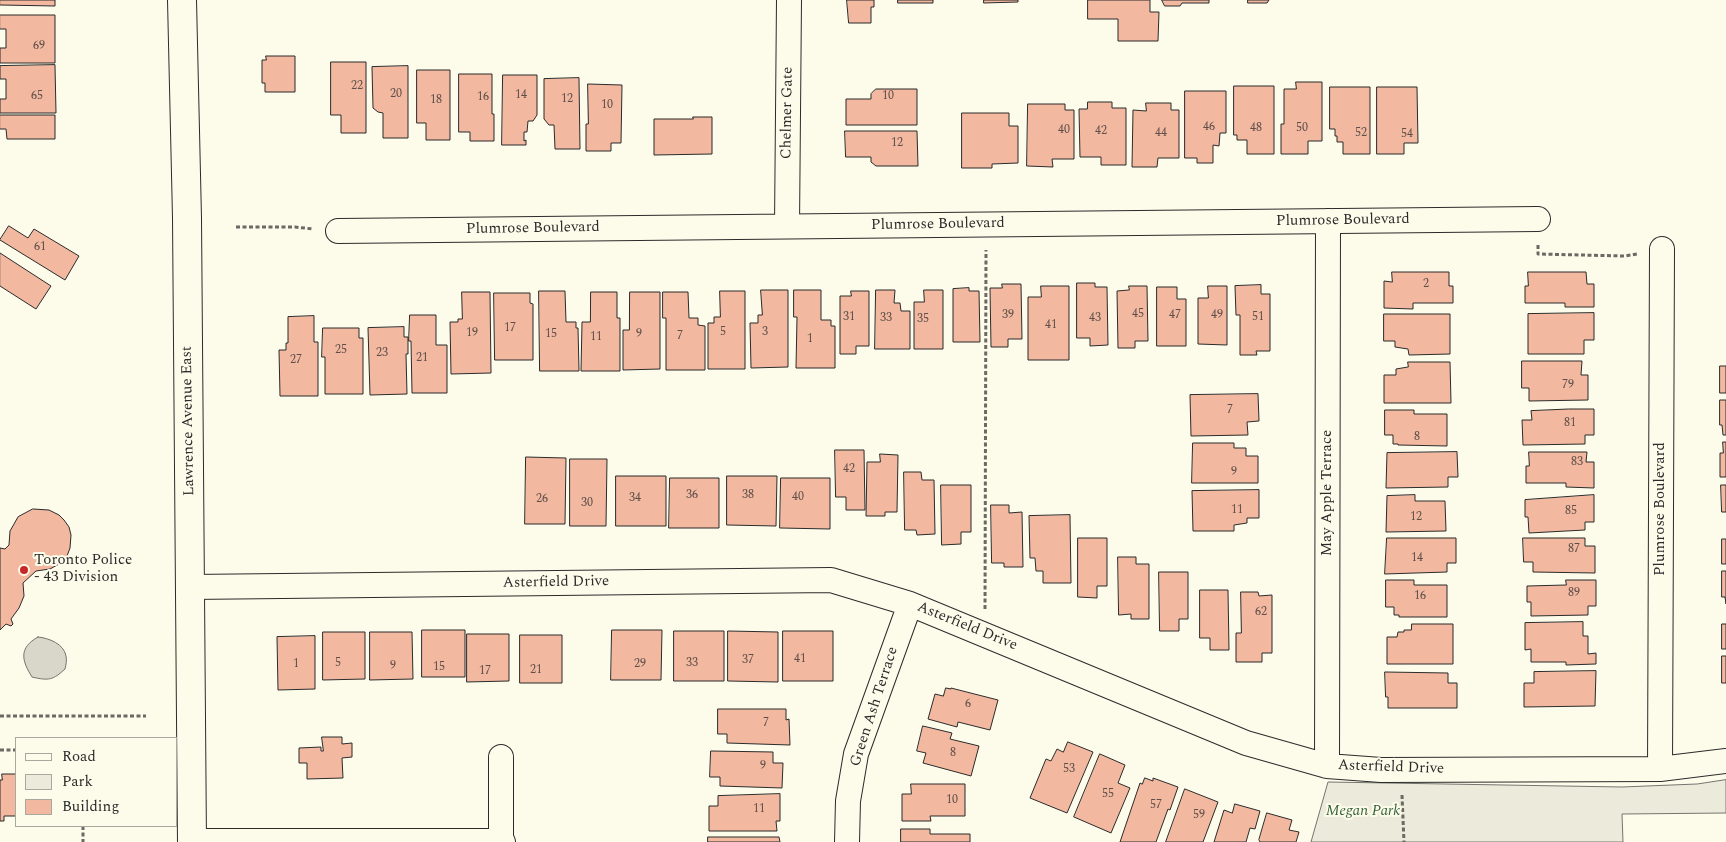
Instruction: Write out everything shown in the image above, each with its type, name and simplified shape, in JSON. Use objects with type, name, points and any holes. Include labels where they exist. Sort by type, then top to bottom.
[{"type":"main road","name":"Lawrence Avenue East","points":[[182,0],[186,208],[192,841]]},
{"type":"street","name":"Chelmer Gate","points":[[787,226],[789,0]]},
{"type":"street","name":"Plumrose Boulevard","points":[[338,231],[1538,219]]},
{"type":"street","name":"May Apple Terrace","points":[[1327,766],[1328,221]]},
{"type":"street","name":"Plumrose Boulevard","points":[[1660,769],[1662,249]]},
{"type":"street","name":"Asterfield Drive","points":[[190,587],[831,580],[910,604],[1246,743],[1327,766],[1381,770],[1660,769],[1726,761]]},
{"type":"street","name":"Green Ash Terrace","points":[[847,842],[848,800],[856,754],[910,604]]},
{"type":"street","points":[[192,841],[502,841],[501,758]]},
{"type":"path","points":[[1538,219],[1538,254],[1625,256],[1662,249]]},
{"type":"path","points":[[236,227],[295,227],[338,231]]},
{"type":"path","points":[[986,256],[986,590]]},
{"type":"path","points":[[0,716],[146,716]]},
{"type":"path","points":[[0,750],[15,750]]},
{"type":"path","points":[[1400,770],[1404,842]]},
{"type":"path","points":[[83,827],[83,842]]},
{"type":"green space","name":"Megan Park","points":[[1726,780],[1726,813],[1622,814],[1623,842],[1311,842],[1328,782],[1622,787],[1697,784]]},
{"type":"shaded area","points":[[38,637],[55,642],[65,652],[65,669],[50,679],[32,677],[24,660],[27,646]]},
{"type":"building","points":[[0,0],[55,0],[55,6],[0,5]]},
{"type":"building","points":[[847,0],[874,0],[874,7],[871,7],[871,23],[849,23]]},
{"type":"building","points":[[898,0],[933,0],[933,3],[898,3]]},
{"type":"building","points":[[984,0],[1018,0],[1018,2],[984,3]]},
{"type":"building","points":[[1088,0],[1150,0],[1150,12],[1159,12],[1158,41],[1118,41],[1118,19],[1088,19]]},
{"type":"building","points":[[1162,0],[1209,0],[1209,3],[1182,3],[1180,6],[1165,6]]},
{"type":"building","points":[[1248,0],[1269,0],[1267,3],[1248,3]]},
{"type":"building","points":[[0,15],[55,15],[55,63],[0,63],[0,48],[6,48],[6,29],[0,29]]},
{"type":"building","points":[[266,56],[295,56],[295,92],[265,92],[265,83],[262,83],[262,60],[266,60]]},
{"type":"building","points":[[331,62],[366,62],[366,133],[341,133],[341,115],[331,115]]},
{"type":"building","points":[[55,65],[56,113],[0,113],[0,99],[6,99],[6,79],[0,79],[0,66]]},
{"type":"building","points":[[408,66],[408,138],[383,138],[383,113],[373,108],[372,67]]},
{"type":"building","points":[[417,70],[450,70],[450,140],[426,140],[426,123],[417,123]]},
{"type":"building","points":[[459,74],[492,74],[494,141],[470,141],[470,132],[459,132]]},
{"type":"building","points":[[503,75],[537,75],[537,115],[533,121],[528,121],[527,132],[524,132],[526,145],[502,145]]},
{"type":"building","points":[[579,78],[580,149],[555,149],[554,125],[549,125],[544,119],[544,79]]},
{"type":"building","points":[[1296,82],[1322,82],[1322,141],[1308,141],[1308,154],[1281,154],[1281,124],[1284,124],[1284,89],[1296,89]]},
{"type":"building","points":[[588,84],[622,85],[621,143],[611,143],[611,151],[586,151]]},
{"type":"building","points":[[1234,86],[1274,86],[1274,154],[1247,154],[1247,140],[1237,140],[1237,135],[1234,135]]},
{"type":"building","points":[[1330,87],[1370,87],[1370,154],[1343,154],[1343,142],[1337,142],[1335,129],[1330,129]]},
{"type":"building","points":[[1377,87],[1417,87],[1418,143],[1404,143],[1404,154],[1377,154]]},
{"type":"building","points":[[876,89],[917,89],[917,125],[846,125],[846,99],[871,99],[871,94]]},
{"type":"building","points":[[1185,91],[1226,91],[1226,133],[1220,133],[1219,146],[1213,145],[1213,163],[1197,163],[1197,158],[1185,158]]},
{"type":"building","points":[[1088,102],[1112,102],[1112,108],[1126,108],[1126,165],[1101,165],[1101,157],[1080,157],[1079,109],[1087,109]]},
{"type":"building","points":[[1146,103],[1171,103],[1171,110],[1179,110],[1179,158],[1158,158],[1157,167],[1132,167],[1133,110],[1146,111]]},
{"type":"building","points":[[1028,104],[1065,104],[1065,110],[1074,110],[1074,159],[1052,159],[1053,167],[1027,166]]},
{"type":"building","points":[[962,113],[1009,113],[1009,126],[1018,126],[1018,163],[992,164],[992,168],[962,168]]},
{"type":"building","points":[[0,115],[55,115],[55,139],[7,139],[6,129],[0,129]]},
{"type":"building","points":[[693,117],[712,117],[712,154],[654,155],[654,119],[693,119]]},
{"type":"building","points":[[845,131],[917,131],[918,166],[876,166],[871,162],[871,157],[846,157]]},
{"type":"building","points":[[9,226],[28,238],[34,229],[79,256],[65,280],[0,240]]},
{"type":"building","points":[[0,253],[51,286],[36,309],[0,286]]},
{"type":"building","points":[[1392,272],[1449,272],[1449,286],[1453,286],[1453,303],[1413,303],[1413,309],[1384,308],[1384,281],[1392,282]]},
{"type":"building","points":[[1528,272],[1586,272],[1587,284],[1594,284],[1594,307],[1565,307],[1565,303],[1525,303],[1525,286],[1528,286]]},
{"type":"building","points":[[1077,283],[1095,283],[1095,287],[1107,287],[1108,345],[1090,346],[1090,338],[1077,338]]},
{"type":"building","points":[[1002,284],[1021,284],[1022,339],[1008,339],[1008,347],[991,347],[990,288],[1002,288]]},
{"type":"building","points":[[1261,285],[1261,294],[1270,294],[1270,351],[1256,351],[1257,355],[1240,355],[1240,315],[1236,315],[1235,286]]},
{"type":"building","points":[[1041,286],[1069,286],[1069,360],[1028,360],[1028,297],[1041,297]]},
{"type":"building","points":[[1129,286],[1147,286],[1148,341],[1135,341],[1135,348],[1118,348],[1117,291],[1129,290]]},
{"type":"building","points":[[1208,286],[1227,286],[1227,345],[1198,344],[1198,298],[1208,298]]},
{"type":"building","points":[[1157,287],[1177,287],[1177,299],[1186,299],[1186,346],[1157,346]]},
{"type":"building","points":[[969,288],[969,291],[979,291],[980,342],[953,342],[953,289]]},
{"type":"building","points":[[761,290],[788,290],[788,367],[751,368],[750,323],[758,323],[758,315],[762,315]]},
{"type":"building","points":[[794,290],[821,290],[821,320],[831,320],[831,326],[835,326],[835,368],[796,368],[797,317],[794,317]]},
{"type":"building","points":[[876,290],[895,290],[894,303],[900,303],[901,311],[910,311],[910,349],[875,349]]},
{"type":"building","points":[[924,290],[943,290],[943,349],[914,349],[914,302],[924,302]]},
{"type":"building","points":[[539,291],[565,291],[566,322],[576,322],[576,328],[578,328],[579,371],[540,371]]},
{"type":"building","points":[[720,291],[745,291],[745,369],[708,369],[708,323],[714,323],[714,317],[720,317]]},
{"type":"building","points":[[851,291],[869,291],[869,346],[856,346],[856,354],[840,354],[840,296],[851,296]]},
{"type":"building","points":[[462,292],[490,292],[491,373],[451,374],[450,322],[458,322],[458,319],[462,319]]},
{"type":"building","points":[[591,292],[617,292],[617,318],[620,318],[620,371],[581,371],[582,322],[590,322]]},
{"type":"building","points":[[630,292],[660,292],[660,369],[623,370],[623,330],[629,330]]},
{"type":"building","points":[[663,292],[688,292],[689,318],[698,318],[698,325],[705,326],[705,370],[666,370],[666,318],[663,318]]},
{"type":"building","points":[[494,293],[530,293],[530,303],[533,304],[533,360],[495,360]]},
{"type":"building","points":[[1594,313],[1594,340],[1584,340],[1584,354],[1528,354],[1528,314]]},
{"type":"building","points":[[1384,314],[1450,314],[1450,354],[1409,355],[1408,349],[1395,347],[1395,341],[1384,341]]},
{"type":"building","points":[[410,315],[436,315],[436,345],[447,345],[447,393],[412,393],[411,341],[409,341]]},
{"type":"building","points":[[314,316],[314,342],[318,342],[318,396],[280,396],[279,350],[286,350],[286,343],[288,343],[288,317]]},
{"type":"building","points":[[404,327],[404,337],[408,337],[408,354],[406,354],[407,394],[370,395],[368,328]]},
{"type":"building","points":[[323,328],[359,328],[359,338],[363,338],[363,394],[325,394],[325,357],[322,357]]},
{"type":"building","points":[[1522,361],[1582,361],[1581,375],[1588,375],[1588,400],[1529,401],[1529,388],[1522,388]]},
{"type":"building","points":[[1408,362],[1450,362],[1451,403],[1384,403],[1384,375],[1396,375],[1396,369],[1408,367]]},
{"type":"building","points":[[1720,366],[1726,366],[1726,393],[1720,393]]},
{"type":"building","points":[[1258,394],[1259,421],[1247,422],[1248,435],[1191,436],[1190,395]]},
{"type":"building","points":[[1720,400],[1726,400],[1726,435],[1723,435],[1722,425],[1720,425]]},
{"type":"building","points":[[1594,409],[1594,435],[1585,435],[1585,444],[1523,445],[1522,420],[1532,420],[1531,411]]},
{"type":"building","points":[[1385,410],[1414,410],[1414,414],[1447,414],[1447,446],[1393,444],[1393,435],[1385,435]]},
{"type":"building","points":[[1723,442],[1726,442],[1726,477],[1720,477],[1720,453],[1723,453]]},
{"type":"building","points":[[1193,443],[1234,443],[1234,448],[1246,448],[1246,456],[1258,456],[1258,483],[1192,483]]},
{"type":"building","points":[[835,450],[864,450],[865,510],[846,510],[846,497],[836,497]]},
{"type":"building","points":[[1457,452],[1458,477],[1448,477],[1448,487],[1386,488],[1387,453]]},
{"type":"building","points":[[1529,452],[1587,452],[1586,462],[1594,462],[1594,488],[1566,487],[1566,483],[1526,483],[1526,466],[1529,466]]},
{"type":"building","points":[[880,454],[898,455],[897,512],[885,512],[885,516],[866,516],[867,462],[880,462]]},
{"type":"building","points":[[526,457],[566,458],[565,524],[525,524]]},
{"type":"building","points":[[570,459],[607,459],[606,526],[570,526]]},
{"type":"building","points":[[904,472],[921,472],[922,480],[934,480],[935,534],[917,535],[916,530],[905,530]]},
{"type":"building","points":[[616,476],[666,476],[666,526],[616,526]]},
{"type":"building","points":[[727,476],[777,476],[776,526],[727,525]]},
{"type":"building","points":[[670,478],[719,478],[719,528],[669,528]]},
{"type":"building","points":[[781,478],[830,478],[830,529],[780,528]]},
{"type":"building","points":[[941,485],[971,485],[971,532],[961,532],[961,544],[942,545]]},
{"type":"building","points":[[1721,485],[1726,485],[1726,512],[1722,512]]},
{"type":"building","points":[[1259,490],[1259,518],[1247,518],[1247,523],[1234,525],[1234,531],[1193,531],[1192,491]]},
{"type":"building","points":[[1415,495],[1415,501],[1445,501],[1446,531],[1386,532],[1387,496]]},
{"type":"building","points":[[1594,495],[1594,522],[1585,522],[1585,530],[1529,533],[1528,517],[1525,517],[1525,500]]},
{"type":"building","points":[[991,505],[1009,505],[1009,513],[1022,512],[1023,567],[1004,567],[1004,563],[992,563]]},
{"type":"building","name":"Toronto Police - 43 Division","points":[[33,509],[49,510],[64,520],[69,527],[71,535],[70,548],[67,556],[59,564],[50,569],[36,571],[23,583],[24,596],[19,608],[11,619],[13,624],[11,626],[6,624],[0,630],[0,548],[5,549],[9,545],[10,531],[18,517]]},
{"type":"building","points":[[1070,515],[1071,583],[1043,583],[1043,571],[1036,571],[1035,558],[1030,558],[1029,516]]},
{"type":"building","points":[[1078,538],[1107,538],[1107,586],[1097,586],[1097,598],[1078,597]]},
{"type":"building","points":[[1387,538],[1456,538],[1456,563],[1447,563],[1447,572],[1385,574]]},
{"type":"building","points":[[1523,538],[1585,538],[1585,546],[1595,546],[1595,573],[1533,572],[1533,562],[1524,562]]},
{"type":"building","points":[[1722,539],[1726,539],[1726,564],[1722,564]]},
{"type":"building","points":[[1118,557],[1136,557],[1136,564],[1149,564],[1149,619],[1131,619],[1131,614],[1119,615]]},
{"type":"building","points":[[1722,571],[1726,571],[1726,604],[1725,597],[1722,597]]},
{"type":"building","points":[[1159,572],[1188,572],[1188,619],[1179,619],[1179,631],[1160,631]]},
{"type":"building","points":[[1386,580],[1414,580],[1414,585],[1447,585],[1447,617],[1399,617],[1399,615],[1394,615],[1394,607],[1386,607]]},
{"type":"building","points":[[1566,580],[1596,580],[1596,606],[1588,606],[1588,615],[1531,616],[1531,602],[1527,602],[1527,586],[1566,585]]},
{"type":"building","points":[[1200,590],[1228,590],[1229,650],[1210,650],[1210,638],[1200,638]]},
{"type":"building","points":[[1241,592],[1258,592],[1259,596],[1272,595],[1272,653],[1262,653],[1262,662],[1236,662],[1236,633],[1241,633]]},
{"type":"building","points":[[1583,622],[1583,636],[1588,636],[1588,654],[1596,653],[1596,664],[1566,665],[1566,662],[1531,662],[1531,649],[1525,650],[1525,623]]},
{"type":"building","points":[[1412,624],[1453,624],[1453,664],[1387,664],[1387,637],[1397,637],[1398,632],[1411,630]]},
{"type":"building","points":[[1722,624],[1726,624],[1726,649],[1722,649]]},
{"type":"building","points":[[422,630],[465,630],[465,677],[422,677]]},
{"type":"building","points":[[612,630],[662,630],[661,680],[611,680]]},
{"type":"building","points":[[674,631],[724,631],[724,681],[674,681]]},
{"type":"building","points":[[728,631],[778,632],[778,682],[728,681]]},
{"type":"building","points":[[783,631],[833,631],[833,681],[783,681]]},
{"type":"building","points":[[323,632],[365,632],[365,679],[323,680]]},
{"type":"building","points":[[370,632],[412,632],[413,679],[370,680]]},
{"type":"building","points":[[467,634],[509,634],[509,681],[467,682]]},
{"type":"building","points":[[520,635],[562,635],[562,683],[520,683]]},
{"type":"building","points":[[315,636],[315,689],[278,690],[277,637]]},
{"type":"building","points":[[1722,656],[1726,656],[1726,683],[1722,683]]},
{"type":"building","points":[[1596,671],[1595,706],[1524,707],[1524,683],[1534,683],[1534,672]]},
{"type":"building","points":[[1385,672],[1448,673],[1448,683],[1457,683],[1457,708],[1388,708]]},
{"type":"building","points":[[946,688],[998,700],[990,730],[958,722],[957,727],[928,719],[935,694],[943,696]]},
{"type":"building","points":[[718,709],[786,709],[786,720],[789,719],[790,745],[727,743],[727,734],[718,734]]},
{"type":"building","points":[[923,726],[952,733],[950,739],[979,746],[971,776],[923,763],[926,753],[917,751]]},
{"type":"building","points":[[322,737],[342,737],[342,744],[352,743],[352,757],[342,758],[343,778],[307,779],[307,763],[299,763],[299,748],[321,747],[321,751],[323,751]]},
{"type":"building","points":[[1068,742],[1093,752],[1067,813],[1030,798],[1046,759],[1051,761],[1057,749],[1063,752]]},
{"type":"building","points":[[711,751],[773,752],[773,763],[783,763],[782,788],[720,786],[720,777],[710,777]]},
{"type":"building","points":[[1100,754],[1125,765],[1118,783],[1130,788],[1111,833],[1074,817]]},
{"type":"building","points":[[2,774],[15,774],[15,816],[4,816],[4,821],[0,821],[0,780],[2,780]]},
{"type":"building","points":[[1145,778],[1153,781],[1153,778],[1178,787],[1170,810],[1168,809],[1156,842],[1120,842],[1140,783],[1142,784]]},
{"type":"building","points":[[911,784],[965,784],[965,816],[930,816],[931,821],[902,821],[902,794],[911,794]]},
{"type":"building","points":[[1185,789],[1218,802],[1203,842],[1166,842]]},
{"type":"building","points":[[780,794],[780,821],[776,821],[777,831],[709,831],[709,806],[718,806],[718,796]]},
{"type":"building","points":[[1235,804],[1260,811],[1255,829],[1250,828],[1246,842],[1214,842],[1224,810],[1232,813]]},
{"type":"building","points":[[1267,813],[1292,820],[1289,830],[1299,832],[1296,842],[1260,842]]},
{"type":"building","points":[[901,829],[930,829],[930,834],[970,834],[970,842],[901,842]]},
{"type":"building","points":[[708,837],[779,837],[780,842],[708,842]]},
{"type":"place","name":"Toronto Police - 43 Division","points":[[24,570]]}]
